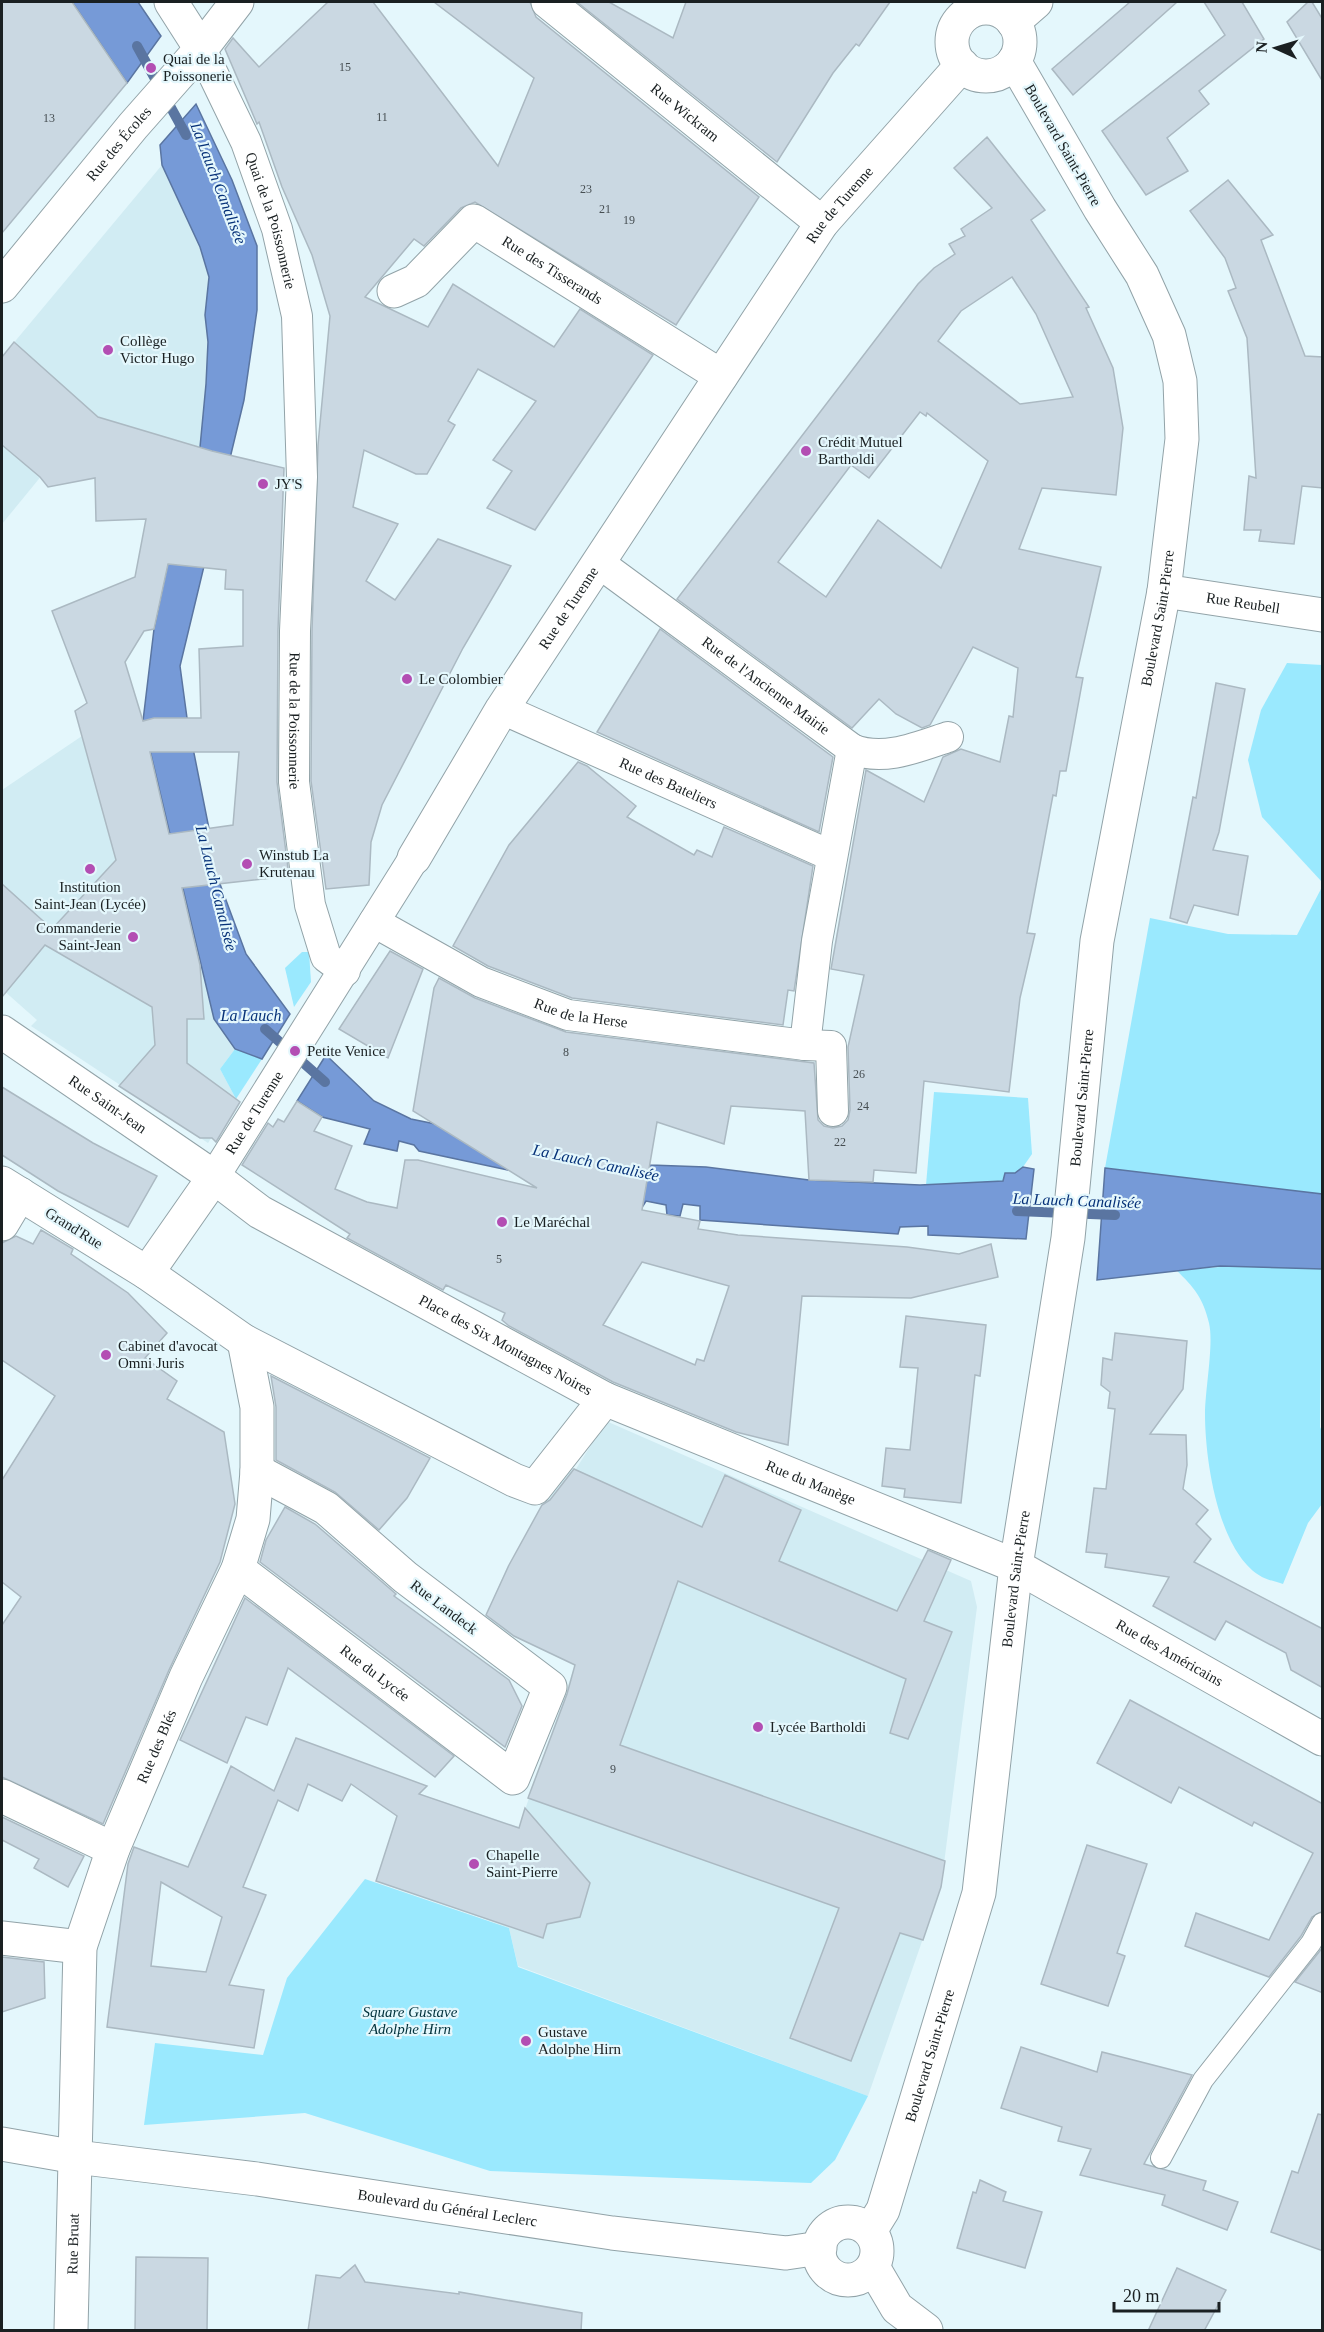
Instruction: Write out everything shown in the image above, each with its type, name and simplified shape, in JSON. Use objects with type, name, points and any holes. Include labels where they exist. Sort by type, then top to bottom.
[{"type":"street","name":"Quai de la Poissonnerie","points":[[171,2],[194,57],[246,142],[277,229],[297,316],[302,458]]},
{"type":"street","name":"Rue des Écoles","points":[[2,285],[133,126],[194,57],[237,2]]},
{"type":"street","name":"Rue Wickram","points":[[548,2],[822,223]]},
{"type":"street","points":[[965,7],[1001,12],[1024,12],[1014,61],[1006,69],[986,76],[975,74],[962,66],[953,51],[952,41],[965,7]]},
{"type":"street","name":"Boulevard Saint-Pierre","points":[[870,2231],[883,2210],[979,1893],[1016,1566],[1068,1238],[1097,941],[1164,591],[1182,440],[1180,381],[1169,335],[1142,275],[1100,209],[1014,61]]},
{"type":"street","name":"Rue de Turenne","points":[[214,1177],[345,971],[502,710],[822,223],[962,66]]},
{"type":"street","name":"Rue des Tisserands","points":[[394,291],[416,281],[474,221],[721,376]]},
{"type":"street","name":"Rue de la Poissonnerie","points":[[302,458],[295,631],[294,782],[310,905],[326,957],[345,971]]},
{"type":"street","name":"Rue de l'Ancienne Mairie","points":[[599,563],[852,749],[865,755],[885,754],[915,748],[948,737]]},
{"type":"street","name":"Rue Reubell","points":[[1164,591],[1323,615]]},
{"type":"street","name":"Rue des Bateliers","points":[[502,710],[832,856]]},
{"type":"street","points":[[806,1046],[817,941],[852,749]]},
{"type":"street","name":"Rue de la Herse","points":[[374,922],[481,982],[568,1016],[806,1046],[831,1046],[833,1111]]},
{"type":"street","name":"Rue Saint-Jean","points":[[2,1032],[214,1177]]},
{"type":"street","points":[[147,1274],[214,1177]]},
{"type":"street","name":"Place des Six Montagnes Noires","points":[[147,1274],[244,1341],[514,1480],[535,1488],[604,1400],[261,1212],[214,1177]]},
{"type":"street","points":[[2,1224],[11,1188]]},
{"type":"street","name":"Grand'Rue","points":[[11,1188],[147,1274]]},
{"type":"street","name":"Rue des Blés","points":[[76,2157],[80,1947],[113,1849],[186,1677],[238,1569],[253,1519],[257,1471],[257,1407],[244,1341]]},
{"type":"street","name":"Rue du Manège","points":[[604,1400],[1016,1566]]},
{"type":"street","name":"Rue Landeck","points":[[257,1471],[326,1508],[405,1577],[550,1687],[513,1778]]},
{"type":"street","name":"Rue des Américains","points":[[1016,1566],[1323,1739]]},
{"type":"street","name":"Rue du Lycée","points":[[238,1569],[513,1778]]},
{"type":"street","points":[[2,1796],[113,1849]]},
{"type":"street","points":[[2,1938],[80,1947]]},
{"type":"street","name":"Boulevard du Général Leclerc","points":[[2,2144],[76,2157],[256,2179],[612,2233],[786,2253],[820,2248]]},
{"type":"street","name":"Rue Bruat","points":[[71,2331],[76,2157]]},
{"type":"street","points":[[853,2223],[870,2231],[877,2248],[873,2267],[859,2278],[839,2279],[824,2267],[820,2248],[822,2239],[835,2225],[853,2223]]},
{"type":"street","points":[[873,2267],[897,2308],[926,2331]]},
{"type":"lane","points":[[1161,2158],[1203,2080],[1311,1943],[1323,1923]]},
{"type":"shaded area","name":"Collège Victor Hugo","points":[[162,165],[200,247],[209,277],[205,315],[208,342],[206,384],[200,447],[47,469],[2,524],[2,357]]},
{"type":"shaded area","name":"Institution Saint-Jean (Lycée)","points":[[143,721],[214,1019],[235,1049],[220,1069],[236,1099],[208,1143],[31,1026],[37,1020],[2,989],[2,790],[82,736]]},
{"type":"shaded area","name":"Lycée Bartholdi","points":[[606,1421],[971,1581],[977,1607],[941,1887],[868,2096],[518,1966],[509,1928],[377,1879],[405,1789],[519,1827],[575,1665],[483,1622],[508,1565],[512,1565],[563,1464],[576,1469]]},
{"type":"green space","points":[[1287,663],[1322,665],[1322,882],[1262,817],[1248,760],[1261,710]]},
{"type":"green space","points":[[1322,887],[1322,1194],[1105,1168],[1150,918],[1228,934],[1297,935]]},
{"type":"green space","points":[[302,952],[309,952],[311,982],[294,1007],[285,968]]},
{"type":"green space","points":[[235,1049],[262,1059],[236,1099],[220,1069]]},
{"type":"green space","points":[[934,1092],[1028,1098],[1032,1154],[1023,1167],[1003,1181],[926,1185]]},
{"type":"green space","points":[[1250,1265],[1322,1269],[1320,1427],[1322,1431],[1322,1504],[1308,1523],[1283,1584],[1262,1577],[1247,1565],[1235,1548],[1225,1527],[1211,1479],[1206,1433],[1209,1323],[1197,1294],[1176,1270]]},
{"type":"green space","name":"Square Gustave Adolphe Hirn","points":[[365,1879],[509,1928],[518,1967],[868,2096],[835,2160],[811,2183],[490,2171],[305,2113],[144,2125],[155,2043],[263,2055],[287,1978]]},
{"type":"water","points":[[72,2],[138,2],[161,36],[127,83]]},
{"type":"water","name":"La Lauch","points":[[196,104],[232,180],[257,246],[257,310],[244,400],[180,666],[187,718],[220,884],[246,954],[290,1014],[262,1059],[235,1049],[214,1019],[143,721],[154,629],[179,509],[200,447],[206,384],[208,342],[205,315],[209,277],[200,247],[162,165],[160,145]]},
{"type":"water","points":[[326,1055],[374,1101],[411,1119],[596,1157],[650,1165],[706,1167],[809,1180],[920,1185],[1003,1181],[1005,1173],[1015,1173],[1023,1167],[1034,1169],[1026,1239],[928,1235],[928,1226],[900,1227],[898,1234],[700,1220],[700,1206],[683,1204],[680,1216],[667,1215],[666,1205],[646,1201],[643,1206],[593,1202],[550,1179],[419,1151],[414,1145],[399,1141],[397,1151],[364,1144],[370,1129],[322,1117],[297,1101]]},
{"type":"water","points":[[1105,1168],[1322,1194],[1322,1269],[1220,1266],[1097,1280]]},
{"type":"building","points":[[2,2],[72,2],[127,83],[2,233]]},
{"type":"building","points":[[328,2],[373,2],[498,166],[534,78],[434,2],[530,2],[536,17],[759,197],[676,325],[475,202],[461,208],[424,246],[414,239],[365,297],[428,327],[453,284],[554,347],[580,309],[653,355],[535,530],[487,508],[512,471],[493,460],[536,401],[478,369],[448,421],[455,425],[427,474],[416,474],[364,450],[353,507],[398,524],[366,581],[395,600],[438,539],[511,566],[463,648],[382,805],[371,842],[369,885],[326,889],[311,781],[312,631],[318,445],[330,316],[312,255],[282,187],[259,122],[257,124],[225,49],[233,38],[259,67]]},
{"type":"building","points":[[577,2],[609,2],[673,38],[686,2],[890,2],[859,46],[856,44],[833,73],[777,162]]},
{"type":"building","points":[[1130,2],[1177,2],[1073,95],[1052,69]]},
{"type":"building","points":[[1204,2],[1242,2],[1264,39],[1199,91],[1209,104],[1167,138],[1188,171],[1146,195],[1102,131],[1225,35]]},
{"type":"building","points":[[1308,2],[1312,2],[1323,20],[1323,82],[1287,22]]},
{"type":"building","points":[[987,137],[1045,210],[1031,220],[1089,307],[1086,308],[1113,368],[1123,428],[1116,495],[1042,488],[1019,549],[1101,567],[1076,677],[1083,678],[1066,771],[1060,771],[1056,796],[1053,795],[1027,933],[1035,934],[1020,998],[1009,1092],[924,1081],[916,1173],[874,1170],[873,1182],[809,1180],[805,1111],[731,1106],[724,1144],[657,1122],[642,1210],[700,1221],[698,1229],[738,1235],[907,1247],[959,1254],[991,1244],[998,1277],[911,1298],[802,1296],[788,1445],[736,1432],[613,1382],[509,1326],[502,1320],[505,1313],[446,1285],[443,1290],[347,1238],[350,1234],[242,1165],[268,1123],[273,1127],[278,1119],[284,1122],[297,1101],[322,1117],[314,1131],[352,1146],[335,1189],[367,1202],[397,1208],[405,1160],[418,1160],[537,1188],[413,1111],[434,988],[439,978],[475,998],[566,1032],[814,1063],[818,1120],[824,1126],[833,1128],[842,1126],[848,1120],[850,1110],[848,1047],[864,975],[831,969],[866,770],[924,802],[943,757],[961,749],[1000,762],[1009,716],[1013,717],[1018,668],[973,647],[930,725],[922,728],[896,714],[879,699],[852,728],[677,599],[918,284],[934,268],[955,254],[949,244],[965,236],[961,229],[992,208],[954,168]],"holes":[[[1012,277],[1036,314],[1073,397],[1020,404],[938,341],[961,311]],[[920,412],[926,416],[927,413],[988,461],[941,568],[878,520],[826,597],[778,562],[851,465],[869,478]],[[642,1262],[729,1286],[704,1361],[697,1359],[695,1365],[603,1325]]]},
{"type":"building","points":[[1228,180],[1273,235],[1261,240],[1305,356],[1323,357],[1323,488],[1302,486],[1294,544],[1259,541],[1261,530],[1244,530],[1249,476],[1256,478],[1247,338],[1228,291],[1236,288],[1225,258],[1190,211]]},
{"type":"building","points":[[14,342],[98,417],[212,451],[284,468],[278,630],[277,782],[289,876],[182,888],[200,965],[204,1019],[187,1019],[187,1063],[240,1102],[216,1142],[212,1138],[200,1138],[119,1086],[155,1045],[152,1007],[45,945],[2,997],[2,884],[52,929],[116,860],[75,711],[87,703],[52,611],[135,577],[146,519],[96,521],[95,478],[48,487],[40,477],[2,445],[2,357]],"holes":[[[168,564],[226,570],[225,589],[243,590],[243,646],[199,649],[201,718],[154,718],[143,721],[125,662],[144,631],[154,629]],[[150,752],[239,752],[233,825],[169,834]]]},
{"type":"building","points":[[660,629],[833,757],[819,832],[597,732]]},
{"type":"building","points":[[1216,683],[1245,689],[1219,832],[1213,850],[1248,856],[1238,915],[1194,905],[1187,923],[1170,918],[1193,797],[1196,798]]},
{"type":"building","points":[[578,762],[587,766],[636,806],[627,817],[694,855],[697,850],[712,857],[724,827],[813,866],[794,991],[788,990],[783,1025],[572,998],[488,966],[453,946],[509,845]]},
{"type":"building","points":[[390,951],[423,969],[388,1058],[339,1029]]},
{"type":"building","points":[[2,1087],[93,1143],[157,1176],[128,1227],[58,1191],[2,1155]]},
{"type":"building","points":[[41,1230],[73,1249],[71,1254],[128,1293],[167,1333],[145,1358],[177,1381],[167,1399],[224,1432],[235,1504],[220,1562],[169,1670],[103,1824],[2,1777],[2,1625],[21,1597],[2,1582],[2,1480],[55,1396],[2,1360],[2,1243],[16,1236],[33,1244]]},
{"type":"building","points":[[906,1316],[986,1325],[980,1376],[975,1375],[961,1503],[904,1497],[905,1489],[882,1486],[886,1448],[910,1450],[918,1368],[900,1367]]},
{"type":"building","points":[[1115,1333],[1187,1341],[1183,1389],[1150,1434],[1186,1435],[1187,1465],[1183,1489],[1208,1510],[1196,1524],[1211,1539],[1194,1562],[1323,1629],[1323,1688],[1291,1670],[1286,1653],[1226,1621],[1215,1640],[1153,1606],[1169,1577],[1105,1567],[1107,1554],[1086,1552],[1094,1488],[1106,1489],[1115,1409],[1108,1408],[1110,1392],[1101,1385],[1103,1358],[1112,1360]]},
{"type":"building","points":[[271,1376],[430,1458],[407,1498],[379,1530],[335,1492],[276,1460],[276,1407]]},
{"type":"building","points":[[574,1469],[702,1527],[725,1475],[801,1510],[779,1561],[897,1611],[928,1550],[951,1560],[924,1621],[952,1632],[908,1739],[890,1733],[906,1679],[678,1581],[620,1745],[945,1861],[941,1887],[923,1940],[900,1933],[851,2061],[790,2038],[839,1908],[528,1798],[567,1694],[575,1665],[514,1636],[486,1615],[509,1565],[542,1505],[550,1500]]},
{"type":"building","points":[[285,1507],[315,1524],[396,1594],[394,1596],[509,1680],[522,1706],[505,1747],[260,1562],[266,1540]]},
{"type":"building","points":[[245,1598],[454,1756],[435,1777],[288,1668],[267,1725],[246,1717],[227,1763],[180,1740]]},
{"type":"building","points":[[1130,1700],[1323,1804],[1323,1911],[1312,1917],[1301,1936],[1269,1977],[1185,1946],[1196,1913],[1269,1940],[1313,1853],[1254,1822],[1252,1826],[1179,1787],[1171,1803],[1097,1763]]},
{"type":"building","points":[[296,1738],[427,1786],[419,1794],[519,1828],[525,1808],[590,1883],[580,1917],[547,1924],[543,1938],[376,1881],[397,1816],[351,1784],[342,1801],[308,1784],[298,1811],[278,1800],[243,1887],[266,1895],[229,1985],[264,1990],[254,2048],[107,2027],[128,1864],[134,1847],[188,1867],[231,1766],[274,1791]],"holes":[[[161,1882],[222,1917],[206,1972],[151,1966]]]},
{"type":"building","points":[[2,1817],[84,1856],[68,1887],[34,1868],[39,1859],[2,1840]]},
{"type":"building","points":[[1087,1845],[1147,1864],[1117,1953],[1125,1956],[1108,2006],[1041,1984]]},
{"type":"building","points":[[1323,1947],[1323,1993],[1295,1982]]},
{"type":"building","points":[[2,1957],[44,1962],[45,1998],[2,2012]]},
{"type":"building","points":[[1021,2047],[1097,2072],[1102,2052],[1192,2075],[1144,2164],[1206,2181],[1203,2190],[1238,2202],[1227,2230],[1162,2205],[1165,2195],[1080,2175],[1091,2149],[1058,2141],[1062,2127],[1001,2108]]},
{"type":"building","points":[[1318,2114],[1323,2115],[1323,2251],[1271,2232],[1292,2171],[1298,2173]]},
{"type":"building","points":[[980,2180],[1006,2192],[1003,2201],[1042,2212],[1025,2268],[957,2248],[973,2192],[976,2193]]},
{"type":"building","points":[[136,2257],[208,2258],[207,2331],[135,2331]]},
{"type":"building","points":[[355,2265],[365,2282],[459,2294],[459,2292],[582,2313],[581,2331],[308,2331],[316,2275],[340,2278]]},
{"type":"building","points":[[1177,2268],[1226,2290],[1204,2331],[1148,2331]]},
{"type":"waterway","name":"La Lauch Canalisée","points":[[137,46],[186,135]]},
{"type":"waterway","name":"La Lauch Canalisée","points":[[265,1029],[325,1082]]},
{"type":"waterway","name":"La Lauch Canalisée","points":[[1017,1211],[1115,1215]]},
{"type":"place","name":"Quai de la Poissonerie","points":[[151,68]]},
{"type":"place","name":"Collège Victor Hugo","points":[[108,350]]},
{"type":"place","name":"Crédit Mutuel Bartholdi","points":[[806,451]]},
{"type":"place","name":"JY'S","points":[[263,484]]},
{"type":"place","name":"Le Colombier","points":[[407,679]]},
{"type":"place","name":"Winstub La Krutenau","points":[[247,864]]},
{"type":"place","name":"Institution Saint-Jean (Lycée)","points":[[90,869]]},
{"type":"place","name":"Commanderie Saint-Jean","points":[[133,937]]},
{"type":"place","name":"Petite Venice","points":[[295,1051]]},
{"type":"place","name":"Le Maréchal","points":[[502,1222]]},
{"type":"place","name":"Cabinet d'avocat Omni Juris","points":[[106,1355]]},
{"type":"place","name":"Lycée Bartholdi","points":[[758,1727]]},
{"type":"place","name":"Chapelle Saint-Pierre","points":[[474,1864]]},
{"type":"place","name":"Gustave Adolphe Hirn","points":[[526,2041]]}]
